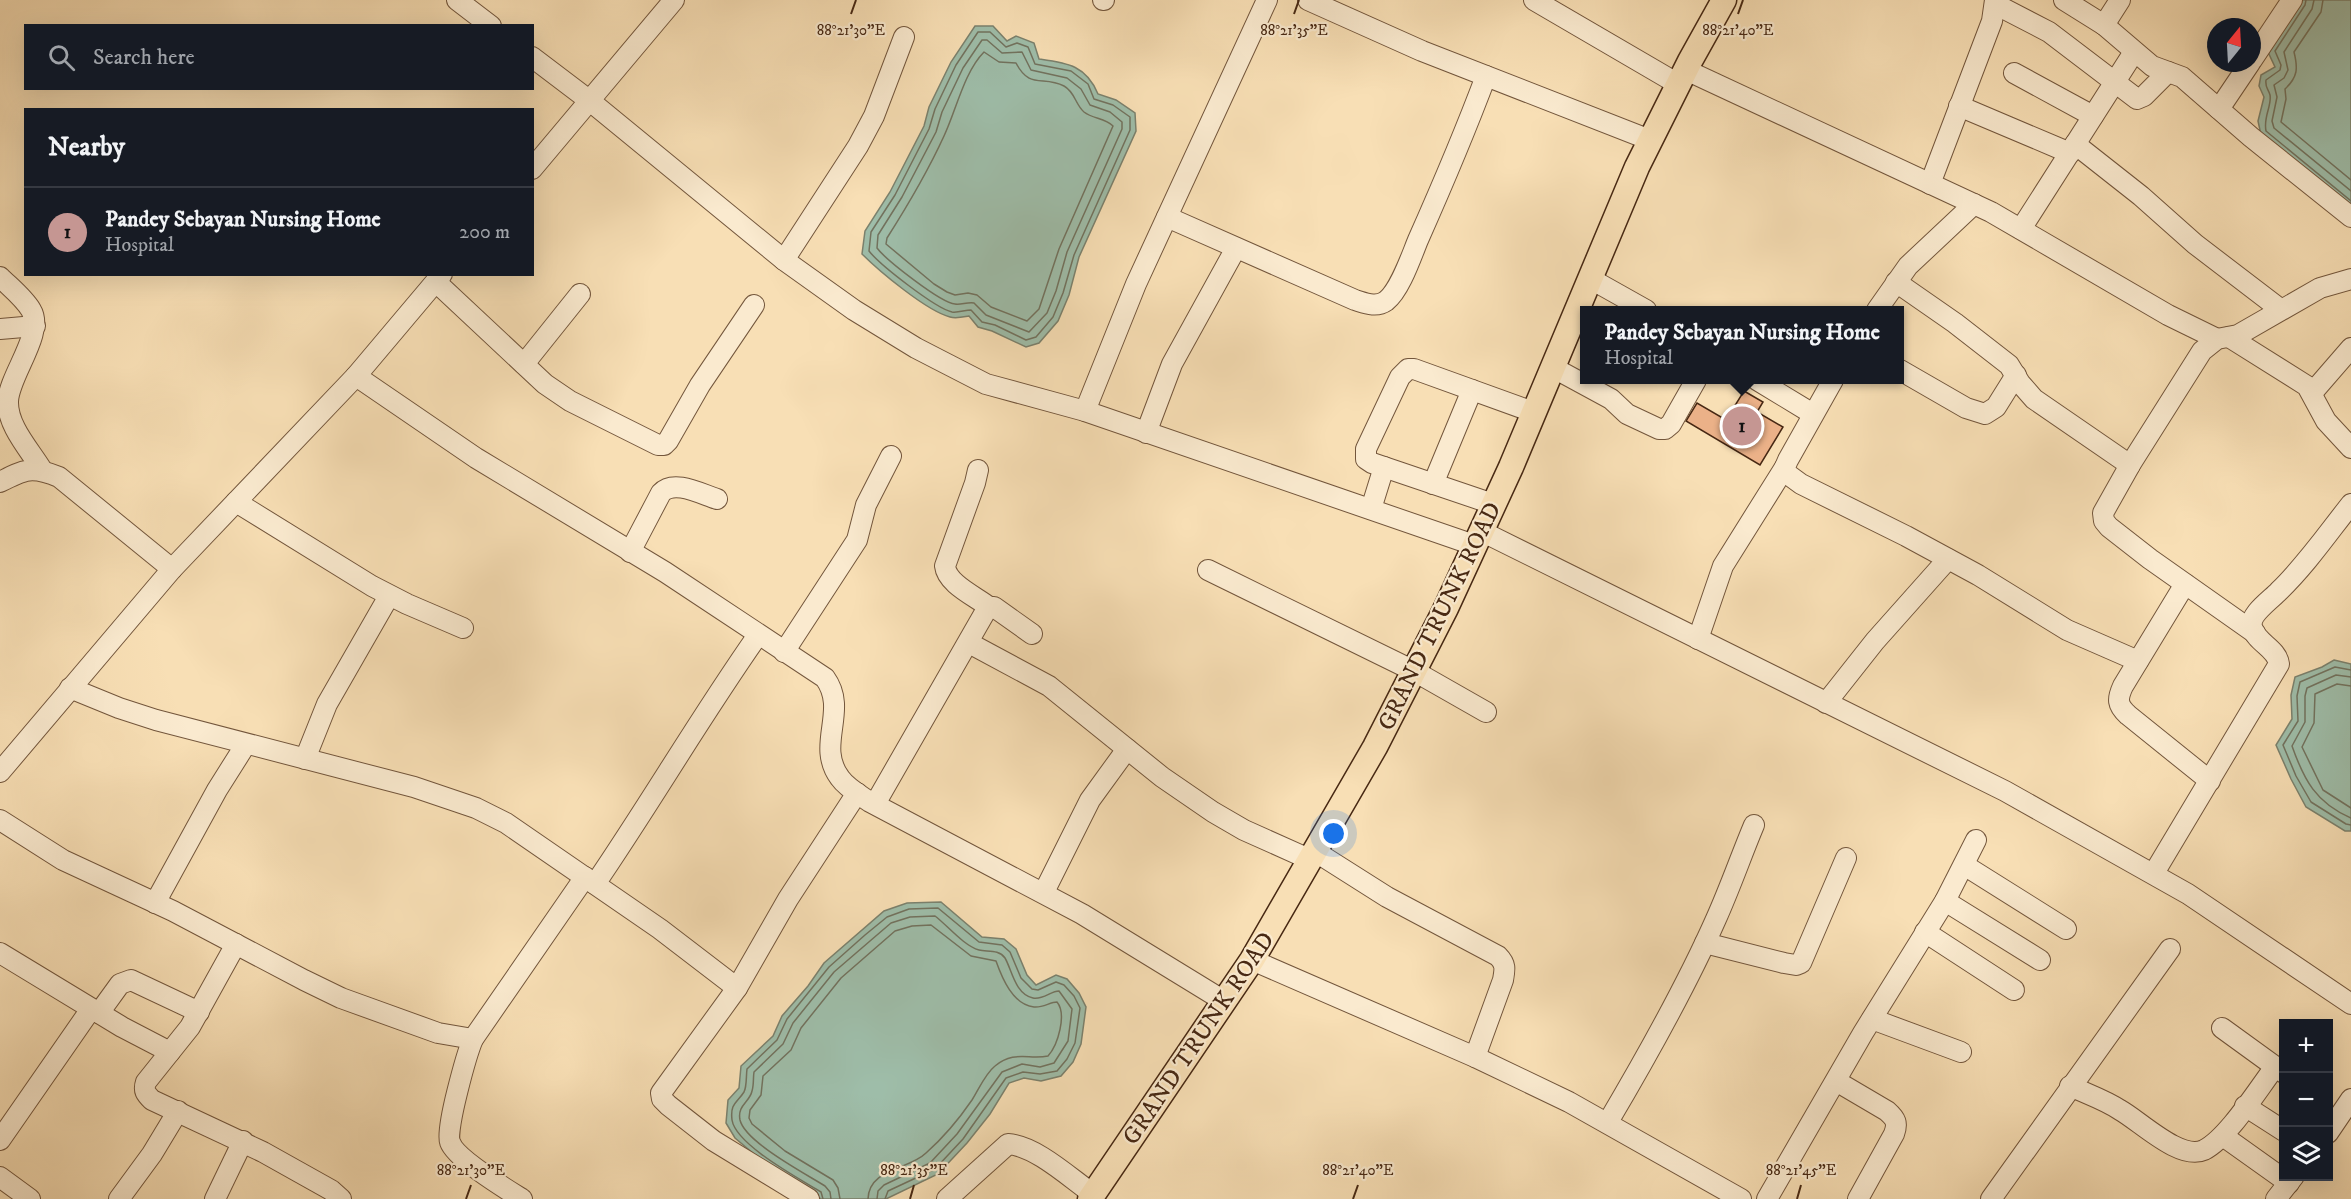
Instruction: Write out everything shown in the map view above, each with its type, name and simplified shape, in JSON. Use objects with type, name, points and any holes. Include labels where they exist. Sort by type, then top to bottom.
[{"type":"main road","name":"GRAND TRUNK ROAD","points":[[1092,1196],[1252,960],[1375,747],[1470,555],[1650,140],[1724,0]]},
{"type":"street","points":[[457,0],[488,24]]},
{"type":"street","points":[[534,167],[674,0]]},
{"type":"street","points":[[1085,411],[1137,284],[1267,0]]},
{"type":"street","points":[[1308,0],[1422,51],[1650,140]]},
{"type":"street","points":[[1534,0],[1682,77],[1974,204],[2168,315],[2223,338],[2300,381],[2312,393],[2326,421],[2351,448]]},
{"type":"street","points":[[2064,0],[2104,25],[2152,66],[2182,77],[2251,137],[2351,217]]},
{"type":"street","points":[[2104,25],[2120,0]]},
{"type":"street","points":[[2261,46],[2292,0]]},
{"type":"street","points":[[1930,184],[1992,21],[1995,2],[2049,32],[2133,98],[2140,99],[2168,72]]},
{"type":"street","points":[[784,260],[858,146],[874,116],[904,37]]},
{"type":"street","points":[[2021,229],[2134,52]]},
{"type":"street","points":[[534,59],[590,101],[784,260],[854,310],[916,348],[986,384],[1085,411],[1371,509],[1470,555],[1698,639],[2005,791],[2154,873],[2351,1004]]},
{"type":"street","points":[[2219,109],[2244,72]]},
{"type":"street","points":[[2014,73],[2093,116]]},
{"type":"street","points":[[1167,217],[1355,300],[1371,305],[1383,303],[1393,295],[1412,256],[1486,76]]},
{"type":"street","points":[[1959,106],[2073,149],[2142,196],[2204,251],[2280,309]]},
{"type":"street","points":[[1879,306],[1908,266],[1974,204]]},
{"type":"street","points":[[1146,433],[1172,364],[1236,248]]},
{"type":"street","points":[[0,277],[31,309],[35,326],[11,385],[8,401],[10,416],[17,431],[42,470]]},
{"type":"street","points":[[0,772],[172,569],[356,376],[439,278],[545,384],[570,401],[650,443],[664,445],[700,385],[754,305]]},
{"type":"street","points":[[1589,278],[1639,306]]},
{"type":"street","points":[[2154,873],[2278,664],[2278,658],[2255,633],[2142,553],[2104,521],[2103,513],[2130,465],[2202,351],[2223,338],[2238,335],[2320,288],[2351,279]]},
{"type":"street","points":[[1896,282],[2009,365],[2027,393],[2034,399],[2130,465]]},
{"type":"street","points":[[524,364],[580,294]]},
{"type":"street","points":[[0,329],[35,326]]},
{"type":"street","points":[[2312,393],[2351,348]]},
{"type":"street","points":[[1552,367],[1580,382]]},
{"type":"street","points":[[1493,504],[1384,467],[1366,459],[1366,449],[1404,372],[1414,369],[1533,412]]},
{"type":"street","points":[[1904,373],[1977,414],[1985,414],[1996,407],[2016,375]]},
{"type":"street","points":[[356,376],[476,458],[665,572],[825,678],[833,688],[836,700],[830,747],[832,764],[839,778],[857,793],[1044,892],[1224,1001]]},
{"type":"street","points":[[1583,384],[1611,399],[1627,414],[1659,429],[1665,429],[1671,423],[1694,384]]},
{"type":"street","points":[[1764,384],[1813,414]]},
{"type":"street","points":[[1698,639],[1723,566],[1785,467],[1831,384]]},
{"type":"street","points":[[1433,484],[1472,390]]},
{"type":"street","points":[[784,652],[857,540],[866,505],[891,456]]},
{"type":"street","points":[[1371,509],[1384,467]]},
{"type":"street","points":[[1785,467],[1786,473],[1792,479],[1948,559],[2067,630],[2138,661]]},
{"type":"street","points":[[0,482],[31,468],[59,477],[172,569]]},
{"type":"street","points":[[978,470],[945,566],[946,573],[990,607],[994,607],[1032,634]]},
{"type":"street","points":[[630,552],[665,488],[680,488],[717,499]]},
{"type":"street","points":[[236,502],[389,596],[463,628]]},
{"type":"street","points":[[2255,633],[2252,623],[2259,612],[2348,514]]},
{"type":"street","points":[[1826,703],[1875,641],[1948,559]]},
{"type":"street","points":[[1208,570],[1414,671],[1486,712]]},
{"type":"street","points":[[2185,584],[2119,694],[2118,701],[2120,708],[2210,781]]},
{"type":"street","points":[[305,759],[327,704],[389,596]]},
{"type":"street","points":[[875,804],[990,607]]},
{"type":"street","points":[[522,1199],[496,1182],[455,1150],[450,1143],[449,1136],[465,1063],[473,1039],[590,881],[643,814],[687,739],[758,635]]},
{"type":"street","points":[[969,643],[1049,686],[1162,777],[1213,812],[1244,830],[1313,856],[1498,956],[1505,968],[1503,980],[1475,1057]]},
{"type":"street","points":[[70,688],[156,720],[414,788],[476,808],[506,823],[660,929],[737,988]]},
{"type":"street","points":[[155,903],[209,803],[246,744]]},
{"type":"street","points":[[1044,892],[1090,800],[1127,749]]},
{"type":"street","points":[[809,1199],[714,1141],[662,1099],[661,1093],[737,988],[788,899],[857,793]]},
{"type":"street","points":[[0,820],[63,860],[155,903],[341,998],[438,1033],[473,1039]]},
{"type":"street","points":[[1608,1122],[1659,1034],[1705,942],[1754,825]]},
{"type":"street","points":[[1767,1199],[1872,1019],[1945,901],[1976,840]]},
{"type":"street","points":[[1705,942],[1784,963],[1796,965],[1801,963],[1846,858]]},
{"type":"street","points":[[1964,866],[2066,929]]},
{"type":"street","points":[[1945,901],[2040,960]]},
{"type":"street","points":[[1925,932],[2014,990]]},
{"type":"street","points":[[236,944],[199,1012],[152,1074],[144,1088],[146,1094],[152,1100],[243,1142],[331,1191],[341,1199]]},
{"type":"street","points":[[1991,1199],[2170,949]]},
{"type":"street","points":[[2,958],[170,1052]]},
{"type":"street","points":[[1252,960],[1475,1057],[1608,1122],[1644,1145],[1741,1199]]},
{"type":"street","points":[[0,1140],[95,1011],[120,984],[131,980],[199,1012]]},
{"type":"street","points":[[1872,1019],[1961,1052]]},
{"type":"street","points":[[2070,1086],[2119,1109],[2177,1148],[2190,1152],[2202,1151],[2223,1136],[2245,1106],[2279,1070],[2222,1028]]},
{"type":"street","points":[[1836,1081],[1887,1111],[1894,1117],[1897,1125],[1858,1199]]},
{"type":"street","points":[[2245,1106],[2279,1128]]},
{"type":"street","points":[[2332,1127],[2343,1110]]},
{"type":"street","points":[[119,1199],[152,1154],[178,1111]]},
{"type":"street","points":[[2223,1136],[2279,1172]]},
{"type":"street","points":[[215,1199],[243,1142]]},
{"type":"street","points":[[947,1199],[1008,1144],[1019,1145],[1031,1151],[1092,1196]]},
{"type":"street","points":[[0,1177],[30,1199]]},
{"type":"street","points":[[2276,1199],[2290,1181]]},
{"type":"water","points":[[2302,0],[2351,0],[2351,209],[2261,135],[2258,121],[2264,97],[2259,86],[2261,75],[2275,67],[2268,52]]},
{"type":"water","points":[[975,26],[993,26],[1007,41],[1016,36],[1034,43],[1039,59],[1074,67],[1088,77],[1098,94],[1116,100],[1135,113],[1136,131],[1079,257],[1069,295],[1058,321],[1039,343],[1026,347],[978,327],[969,316],[952,318],[929,307],[862,254],[865,231],[890,192],[924,126],[929,107],[951,62]]},
{"type":"water","points":[[2334,660],[2351,664],[2351,831],[2345,831],[2306,807],[2276,745],[2292,719],[2291,695],[2295,677]]},
{"type":"water","points":[[941,902],[982,937],[1004,939],[1016,949],[1027,975],[1036,985],[1056,975],[1067,979],[1079,993],[1086,1007],[1081,1044],[1073,1062],[1061,1076],[1041,1081],[1024,1078],[1009,1083],[990,1114],[938,1174],[886,1199],[821,1199],[773,1170],[735,1138],[726,1123],[728,1100],[739,1088],[741,1066],[773,1036],[782,1016],[824,963],[884,911],[907,903]]},
{"type":"building","points":[[1744,391],[1763,402],[1757,412],[1783,427],[1760,465],[1686,421],[1697,403],[1726,420]]},
{"type":"place","name":"Pandey Sebayan Nursing Home","points":[[1742,426]]}]
